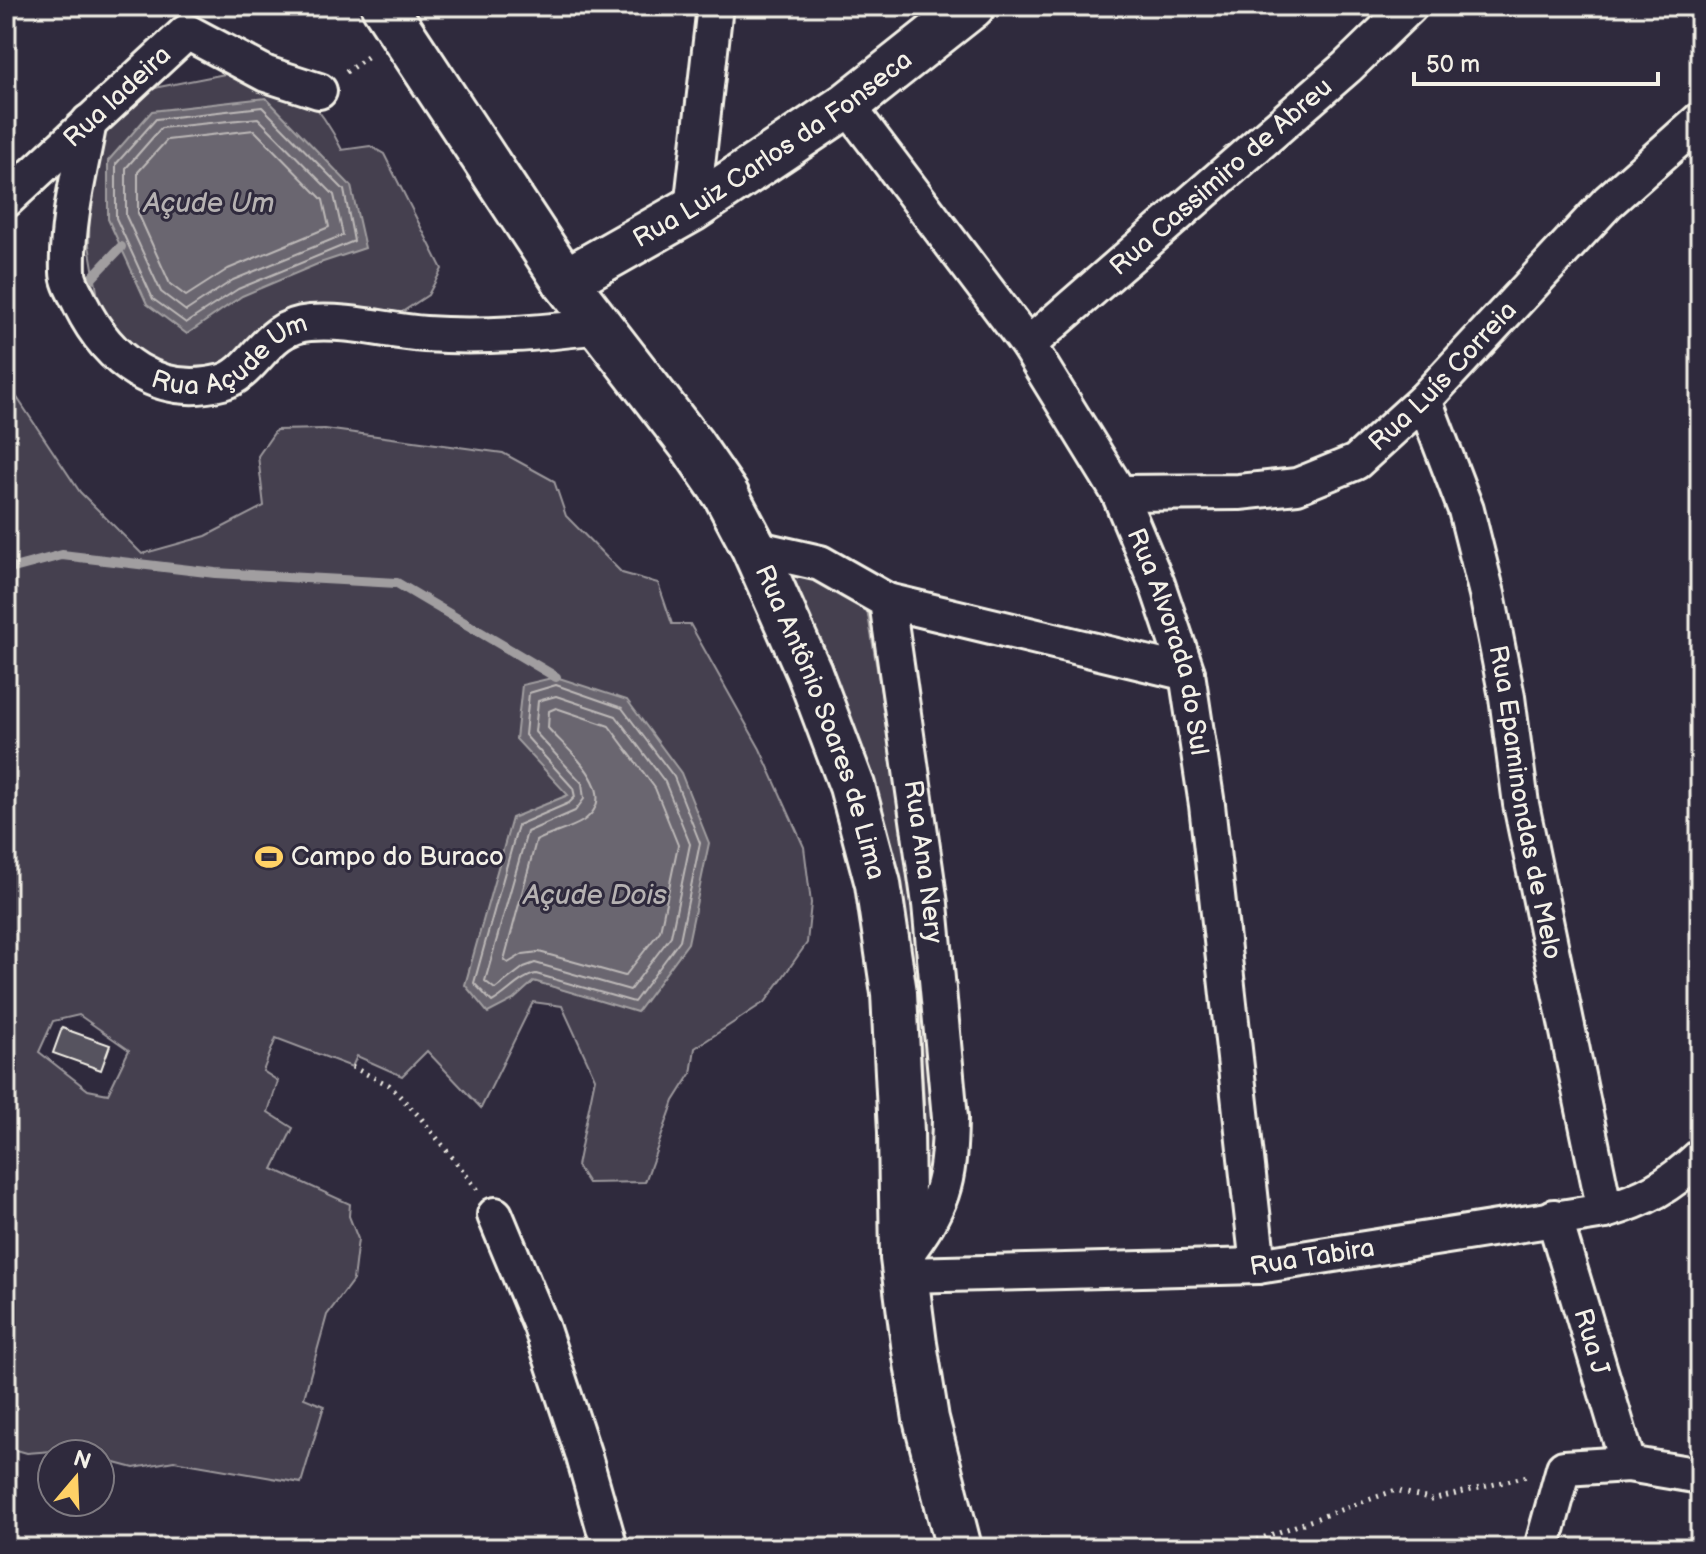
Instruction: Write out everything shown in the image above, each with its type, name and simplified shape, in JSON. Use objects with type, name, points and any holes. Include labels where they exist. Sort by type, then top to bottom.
[{"type":"street","points":[[692,209],[715,6]]},
{"type":"street","name":"Rua Luiz Carlos da Fonseca","points":[[565,281],[692,209],[847,105],[972,6]]},
{"type":"street","name":"Rua Cassimiro de Abreu","points":[[1028,345],[1347,67],[1410,6]]},
{"type":"street","name":"Rua Antônio Soares de Lima","points":[[393,19],[565,281],[691,444],[726,495],[754,548],[809,672],[852,786],[878,884],[894,993],[904,1266],[926,1419],[959,1548]]},
{"type":"street","name":"Rua ladeira","points":[[6,200],[187,32],[266,74],[319,91]]},
{"type":"street","name":"Rua Alvorada do Sul","points":[[847,105],[1028,345],[1119,493],[1157,584],[1187,673],[1207,805],[1258,1266]]},
{"type":"street","name":"Rua Luís Correia","points":[[1119,493],[1239,492],[1297,486],[1356,462],[1424,400],[1608,202],[1700,120]]},
{"type":"street","name":"Rua Açude Um","points":[[89,122],[69,232],[68,276],[88,319],[116,356],[151,379],[196,387],[226,381],[287,328],[308,323],[343,323],[423,334],[482,337],[600,326]]},
{"type":"street","name":"Rua Epaminondas de Melo","points":[[1424,400],[1466,510],[1487,594],[1507,697],[1521,804],[1605,1211]]},
{"type":"street","points":[[754,548],[820,563],[887,601],[1187,673]]},
{"type":"street","name":"Rua Ana Nery","points":[[887,601],[930,904],[950,1118],[944,1189],[904,1266]]},
{"type":"street","name":"Rua Tabira","points":[[904,1266],[1258,1266],[1605,1211],[1638,1201],[1674,1182],[1700,1157]]},
{"type":"street","points":[[495,1215],[541,1326],[583,1453],[610,1548]]},
{"type":"street","name":"Rua J","points":[[1554,1217],[1628,1464]]},
{"type":"street","points":[[1542,1548],[1564,1468],[1628,1464],[1700,1476]]},
{"type":"path","points":[[319,91],[393,19]]},
{"type":"path","points":[[352,1067],[389,1085],[420,1117],[495,1215]]},
{"type":"path","points":[[1234,1548],[1396,1490],[1432,1500],[1564,1468]]},
{"type":"shaded area","points":[[225,74],[263,80],[300,93],[318,111],[342,150],[370,146],[384,154],[442,269],[428,295],[399,314],[205,370],[164,366],[126,350],[101,315],[89,245],[90,183],[102,138],[132,96],[159,87]]},
{"type":"shaded area","points":[[6,381],[80,492],[142,554],[206,536],[264,506],[258,456],[276,430],[325,429],[503,453],[554,481],[566,516],[622,573],[658,583],[672,624],[690,624],[760,749],[804,847],[811,903],[807,943],[766,1001],[695,1048],[691,1074],[674,1101],[645,1182],[588,1183],[577,1166],[595,1078],[562,1006],[533,1002],[481,1108],[427,1051],[402,1076],[357,1056],[352,1067],[276,1038],[263,1071],[278,1081],[268,1112],[293,1128],[273,1169],[350,1204],[349,1216],[358,1239],[353,1280],[327,1315],[304,1398],[324,1406],[301,1483],[174,1461],[134,1468],[116,1463],[116,1438],[36,1438],[36,1452],[6,1447]],"holes":[[[569,795],[638,1011],[534,981],[513,1000]],[[79,1015],[129,1050],[108,1094],[88,1090],[39,1052],[53,1021]]]},
{"type":"shaded area","points":[[775,557],[866,603],[914,890],[930,1019],[935,1159],[924,1158],[919,1008],[909,929],[874,787]]},
{"type":"water","name":"Açude Um","points":[[266,98],[351,186],[365,248],[242,296],[187,334],[147,304],[108,219],[108,161],[152,111]]},
{"type":"water","name":"Açude Dois","points":[[556,677],[627,700],[681,773],[709,843],[688,943],[637,1012],[534,981],[513,1000],[488,1013],[465,985],[512,818],[568,795],[516,739],[522,685]]},
{"type":"building","points":[[62,1028],[110,1045],[101,1070],[53,1053]]},
{"type":"waterway","points":[[86,284],[121,247]]},
{"type":"waterway","points":[[6,391],[7,381]]},
{"type":"waterway","points":[[6,570],[62,555],[215,573],[397,583],[556,677]]},
{"type":"place","name":"Campo do Buraco","points":[[269,857]]}]
